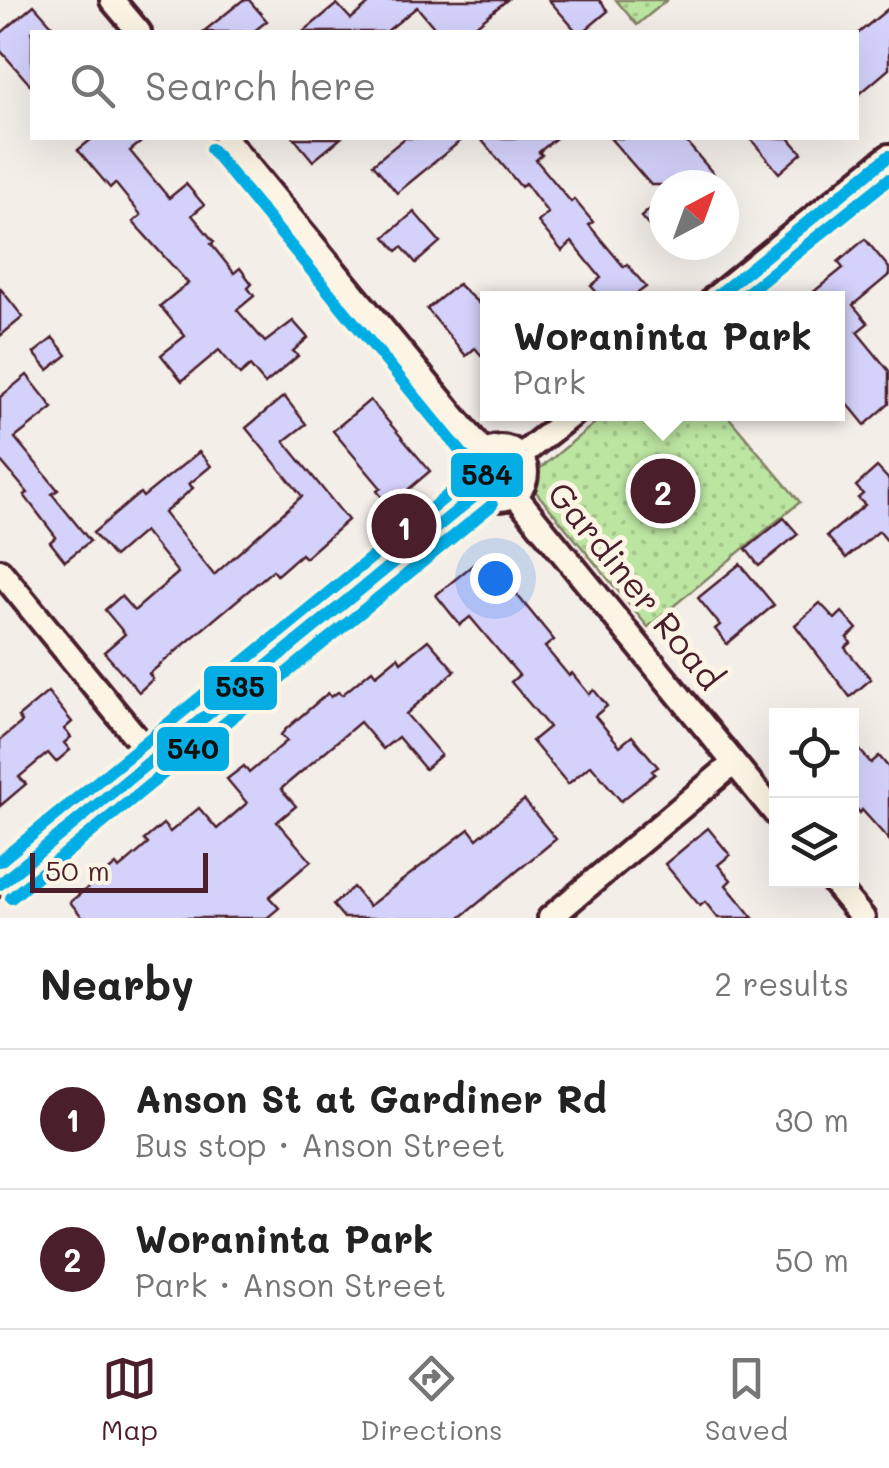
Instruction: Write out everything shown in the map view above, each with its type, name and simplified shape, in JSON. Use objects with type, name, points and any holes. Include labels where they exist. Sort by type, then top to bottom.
[{"type":"street","points":[[112,0],[136,30]]},
{"type":"street","points":[[227,140],[484,452]]},
{"type":"street","points":[[723,291],[889,156]]},
{"type":"street","points":[[520,456],[564,421]]},
{"type":"street","points":[[503,447],[520,456],[525,479],[515,494],[498,499],[480,491],[474,470],[484,452],[503,447]]},
{"type":"street","points":[[0,884],[480,491]]},
{"type":"street","name":"Gardiner Road","points":[[515,494],[769,806]]},
{"type":"street","points":[[0,571],[154,759]]},
{"type":"street","points":[[550,918],[734,763]]},
{"type":"street","points":[[839,888],[863,918]]},
{"type":"green space","points":[[616,0],[667,0],[637,25]]},
{"type":"green space","points":[[598,421],[732,421],[800,502],[648,627],[526,480]]},
{"type":"building","points":[[243,0],[249,0],[267,21],[256,30],[206,30]]},
{"type":"building","points":[[373,0],[507,0],[470,30],[436,30],[417,7],[388,30],[305,30],[337,4],[351,19]]},
{"type":"building","points":[[549,0],[599,0],[608,11],[585,30],[575,30]]},
{"type":"building","points":[[34,5],[56,30],[30,30],[30,85],[0,50],[0,34]]},
{"type":"building","points":[[889,8],[889,69],[859,94],[859,33]]},
{"type":"building","points":[[90,140],[144,140],[130,151],[169,198],[186,184],[204,205],[192,215],[214,242],[211,244],[234,273],[240,268],[252,284],[248,288],[254,296],[237,310],[265,342],[293,321],[308,338],[293,351],[298,356],[265,384],[250,366],[240,375],[219,350],[182,381],[161,355],[185,336],[160,306],[188,283],[133,222],[141,215],[115,183],[110,188],[78,150]]},
{"type":"building","points":[[296,140],[339,140],[313,161]]},
{"type":"building","points":[[403,140],[462,140],[397,193],[373,164]]},
{"type":"building","points":[[482,140],[554,140],[539,152],[542,155],[536,160],[593,222],[589,225],[624,267],[627,264],[646,287],[641,291],[596,291],[591,286],[601,278],[572,242],[562,251],[538,222],[548,213],[525,183],[521,187]]},
{"type":"building","points":[[612,140],[685,140],[710,170],[649,170],[649,183]]},
{"type":"building","points":[[752,140],[791,140],[802,153],[779,173]]},
{"type":"building","points":[[649,210],[649,226],[641,217]]},
{"type":"building","points":[[414,212],[440,242],[416,263],[402,247],[397,251],[385,237]]},
{"type":"building","points":[[865,239],[889,268],[889,275],[853,305],[868,323],[857,332],[889,371],[889,404],[865,425],[845,401],[845,291],[815,291],[843,268],[838,262]]},
{"type":"building","points":[[458,284],[480,305],[480,354],[475,348],[466,356],[427,309]]},
{"type":"building","points":[[0,288],[23,317],[0,336]]},
{"type":"building","points":[[53,338],[67,355],[48,370],[34,353]]},
{"type":"building","points":[[27,375],[53,408],[15,438],[58,490],[52,494],[90,541],[65,561],[50,542],[56,537],[24,495],[28,493],[0,460],[0,397]]},
{"type":"building","points":[[284,396],[306,424],[284,441],[348,520],[305,558],[301,554],[277,575],[273,570],[149,674],[153,679],[139,692],[104,652],[125,634],[105,610],[121,596],[134,611],[178,573],[144,531],[114,557],[93,533],[140,493],[143,497],[199,452],[211,466],[164,513],[214,575],[302,496],[246,428]]},
{"type":"building","points":[[370,400],[430,471],[389,506],[377,491],[381,488],[333,431]]},
{"type":"building","points":[[877,467],[889,480],[889,543],[879,531],[846,558],[827,536],[865,505],[858,498],[863,494],[856,486]]},
{"type":"building","points":[[784,518],[798,534],[759,566],[746,549]]},
{"type":"building","points":[[480,559],[487,567],[494,561],[554,640],[545,647],[569,676],[572,673],[589,694],[594,690],[607,706],[595,716],[620,746],[632,736],[658,767],[652,771],[655,774],[621,801],[591,765],[568,784],[532,741],[549,727],[511,682],[519,675],[470,617],[460,625],[436,595]]},
{"type":"building","points":[[740,564],[774,605],[727,644],[715,629],[720,625],[698,598]]},
{"type":"building","points":[[820,603],[835,619],[842,612],[857,629],[847,638],[851,643],[845,648],[871,679],[850,697],[795,625]]},
{"type":"building","points":[[428,640],[455,671],[406,714],[441,755],[425,769],[398,737],[383,749],[360,722],[281,789],[296,806],[277,822],[311,861],[269,897],[279,908],[267,918],[83,918],[70,902],[116,865],[119,869],[148,844],[144,840],[163,824],[170,832],[199,808],[217,829],[247,803],[227,779],[244,766],[249,773],[287,741],[281,735],[286,729],[328,693],[331,697],[338,692],[342,695],[372,670],[376,675],[398,657],[401,662]]},
{"type":"building","points":[[48,692],[72,722],[64,729],[71,737],[64,743],[70,750],[56,762],[48,753],[19,777],[26,784],[0,806],[0,740],[22,722],[18,717]]},
{"type":"building","points":[[859,749],[871,763],[879,756],[889,768],[889,840],[862,810],[860,813]]},
{"type":"building","points":[[524,800],[556,839],[460,918],[344,918],[333,905],[353,887],[369,906],[469,829],[477,839]]},
{"type":"building","points":[[708,828],[730,855],[718,865],[731,880],[726,885],[753,918],[718,918],[705,902],[700,906],[665,864]]},
{"type":"transit line","name":"584","points":[[0,861],[470,477],[482,474],[502,480],[507,476],[504,467],[483,469],[470,463],[211,149]]},
{"type":"transit line","name":"535","points":[[723,291],[889,156]]},
{"type":"transit line","name":"540","points":[[750,291],[889,179]]},
{"type":"transit line","name":"535","points":[[0,884],[481,491]]},
{"type":"transit line","name":"540","points":[[11,898],[492,505]]},
{"type":"place","name":"Woraninta Park","points":[[663,491]]},
{"type":"place","name":"Anson St at Gardiner Rd","points":[[404,526]]}]
